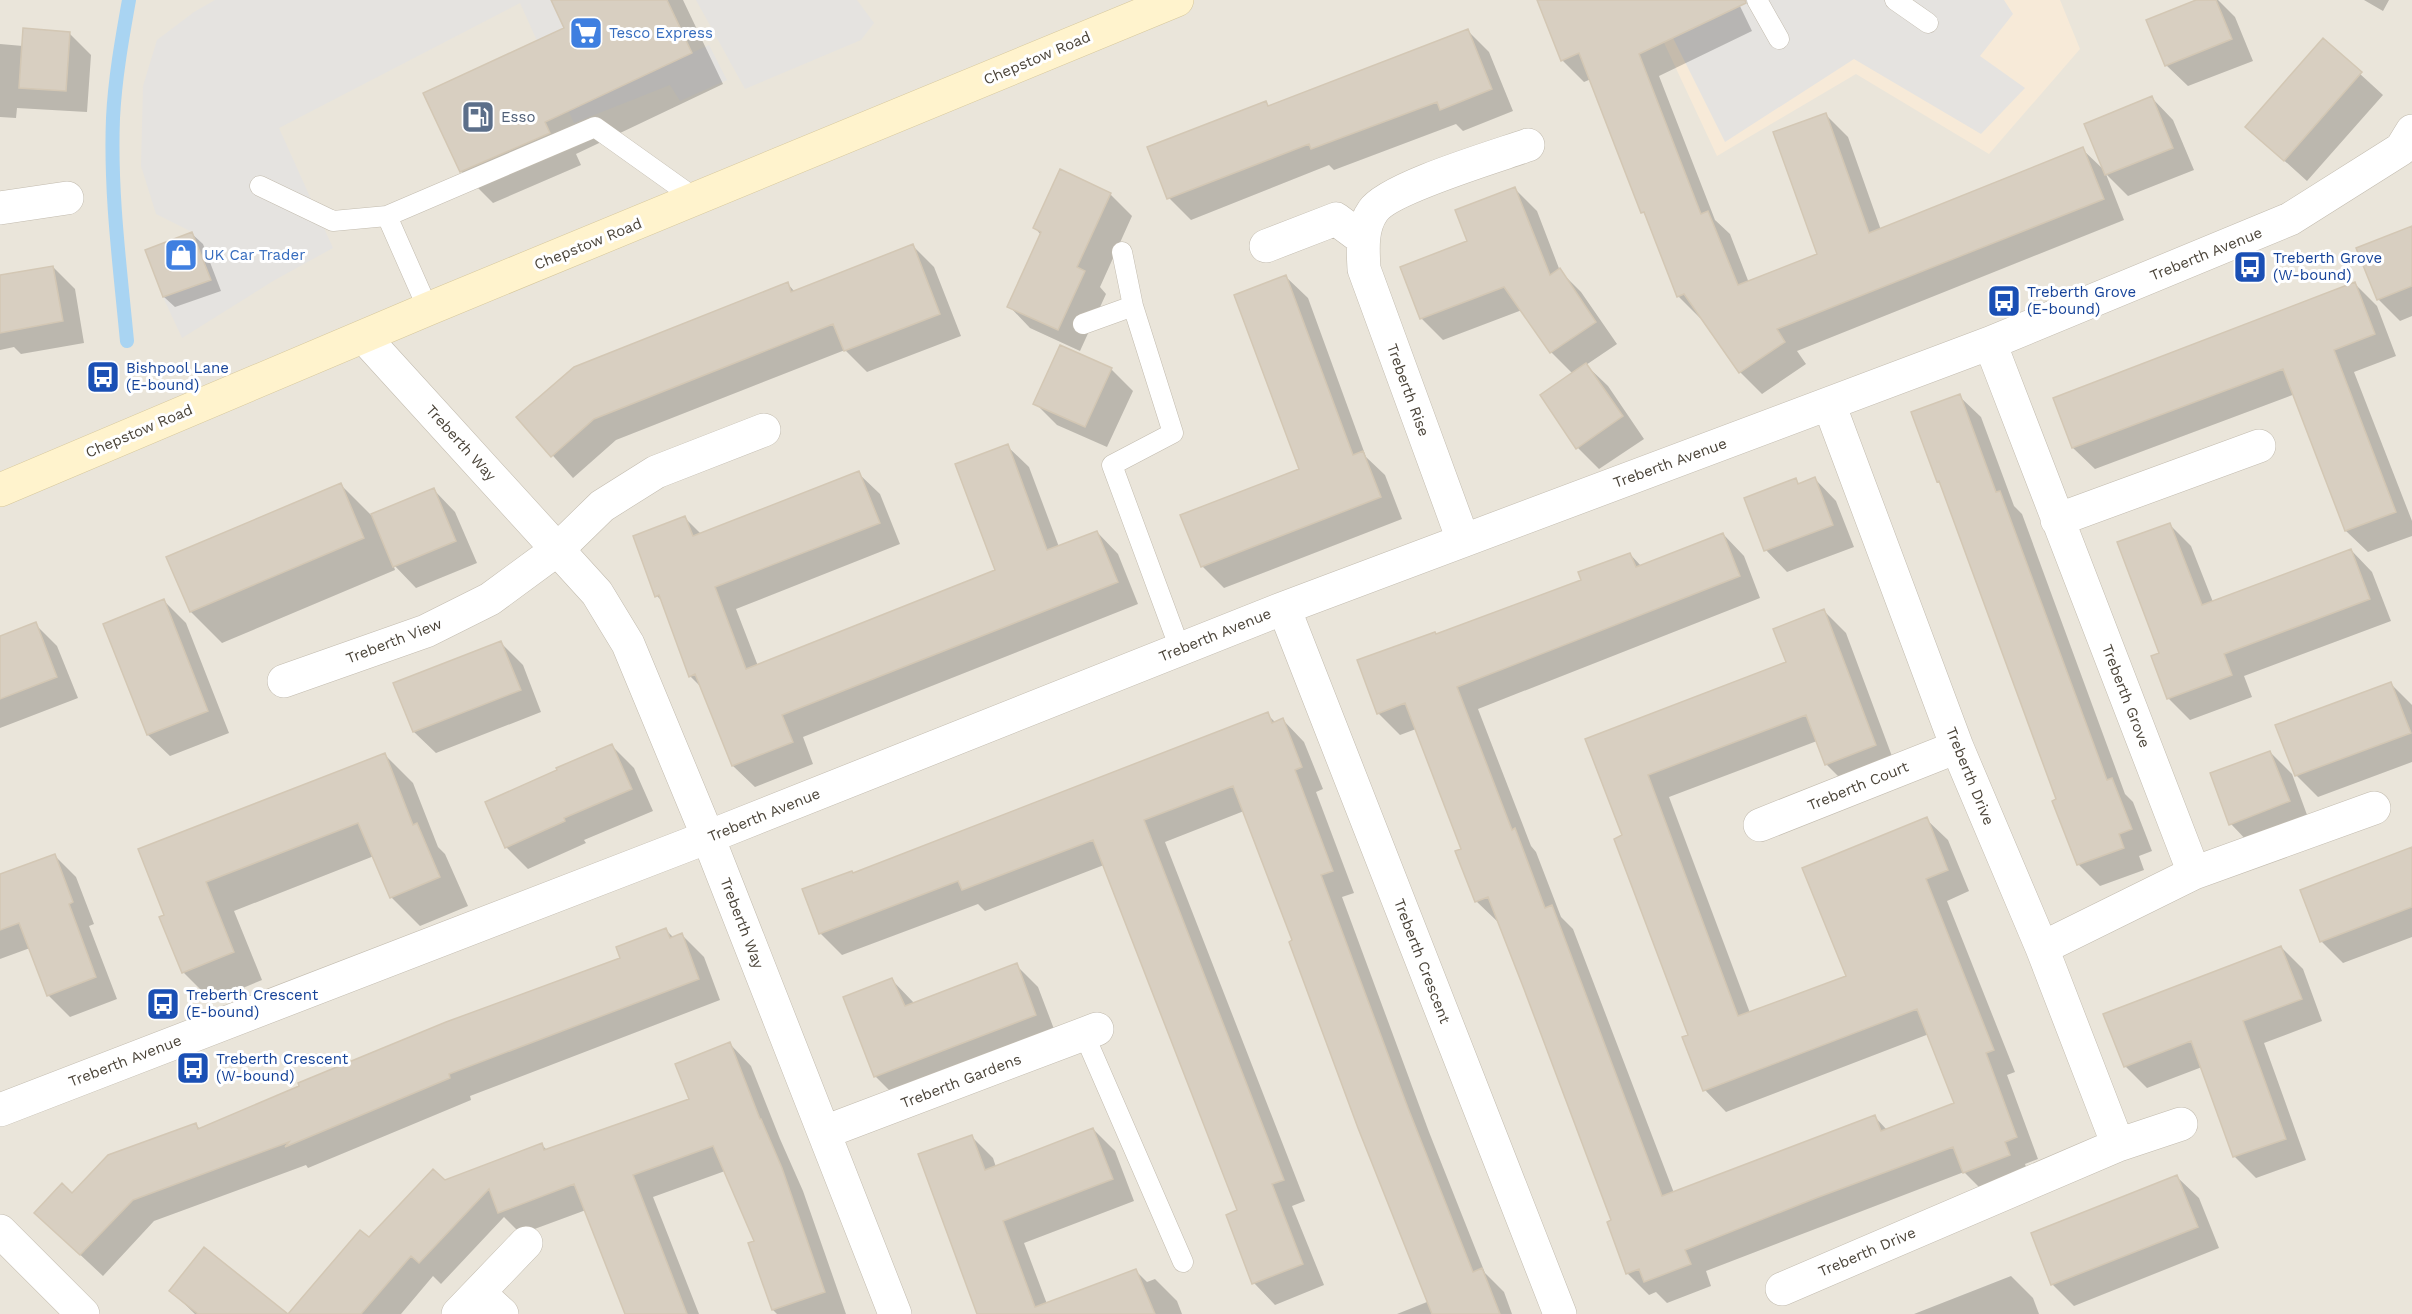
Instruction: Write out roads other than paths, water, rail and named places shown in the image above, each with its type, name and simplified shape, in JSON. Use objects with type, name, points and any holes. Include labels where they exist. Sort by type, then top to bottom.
[{"type":"main road","name":"Chepstow Road","points":[[0,490],[428,309],[1177,0]]},
{"type":"street","name":"Treberth Avenue","points":[[0,1110],[708,837],[1284,608],[1990,343],[2290,219],[2401,150],[2412,131]]},
{"type":"street","name":"Treberth Rise","points":[[1462,540],[1364,269],[1363,238],[1373,211],[1395,193],[1528,145]]},
{"type":"street","points":[[0,208],[67,198]]},
{"type":"street","points":[[1266,246],[1336,219],[1363,238]]},
{"type":"street","name":"Treberth Way","points":[[364,337],[597,593],[628,645],[708,837],[895,1314]]},
{"type":"street","name":"Treberth Grove","points":[[1990,343],[2194,873]]},
{"type":"street","name":"Treberth Drive","points":[[1829,404],[1957,747],[2042,948],[2118,1145]]},
{"type":"street","points":[[558,549],[602,506],[656,472],[764,430]]},
{"type":"street","points":[[2057,520],[2259,446]]},
{"type":"street","name":"Treberth View","points":[[284,681],[426,631],[490,599],[558,549]]},
{"type":"street","name":"Treberth Crescent","points":[[1284,608],[1560,1314]]},
{"type":"street","name":"Treberth Court","points":[[1760,825],[1957,747]]},
{"type":"street","points":[[2042,948],[2194,873],[2374,808]]},
{"type":"street","name":"Treberth Gardens","points":[[825,1132],[1090,1031]]},
{"type":"street","name":"Treberth Drive","points":[[1782,1289],[2118,1145],[2181,1124]]},
{"type":"street","points":[[0,1231],[83,1314]]},
{"type":"street","points":[[480,1307],[526,1243]]},
{"type":"lane","points":[[1757,0],[1779,39]]},
{"type":"lane","points":[[1895,0],[1928,23]]},
{"type":"lane","points":[[260,186],[333,221],[387,216],[595,127],[696,199]]},
{"type":"lane","points":[[387,216],[428,309]]},
{"type":"lane","points":[[1122,252],[1133,306],[1173,433],[1112,465],[1180,649]]},
{"type":"lane","points":[[1083,324],[1133,306]]},
{"type":"lane","points":[[1090,1031],[1183,1262]]},
{"type":"waterway","points":[[127,341],[116,230],[112,146],[115,88],[129,0]]},
{"type":"place","name":"Tesco Express","points":[[586,33]]},
{"type":"place","name":"Esso","points":[[478,117]]},
{"type":"place","name":"UK Car Trader","points":[[181,255]]},
{"type":"place","name":"Treberth Grove (W-bound)","points":[[2250,267]]},
{"type":"place","name":"Treberth Grove (E-bound)","points":[[2004,301]]},
{"type":"place","name":"Bishpool Lane (E-bound)","points":[[103,377]]},
{"type":"place","name":"Treberth Crescent (E-bound)","points":[[163,1004]]},
{"type":"place","name":"Treberth Crescent (W-bound)","points":[[193,1068]]}]
